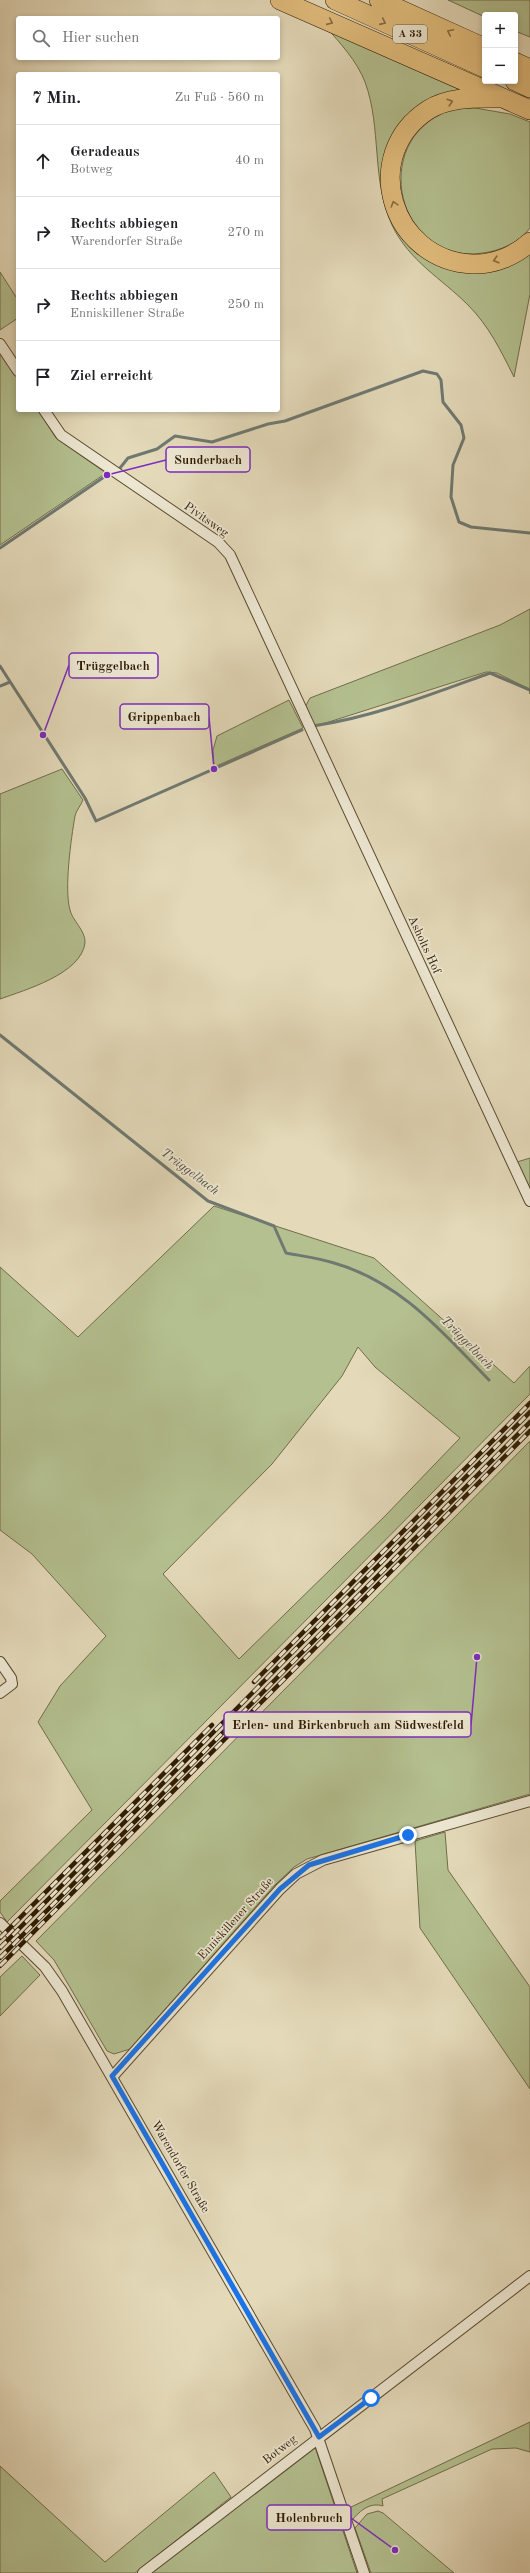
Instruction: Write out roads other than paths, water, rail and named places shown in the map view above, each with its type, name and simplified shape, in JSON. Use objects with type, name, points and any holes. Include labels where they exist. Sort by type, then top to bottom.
[{"type":"highway","points":[[280,0],[530,110]]},
{"type":"highway","name":"A 33","points":[[335,0],[482,67]]},
{"type":"highway","name":"A 33","points":[[379,0],[482,47]]},
{"type":"highway","points":[[518,63],[530,69]]},
{"type":"highway","points":[[518,82],[530,88]]},
{"type":"highway","points":[[502,98],[453,101],[429,110],[417,119],[403,138],[392,165],[392,200],[398,217],[409,233],[418,243],[443,259],[460,263],[480,264],[512,255],[530,242]]},
{"type":"street","points":[[0,344],[16,368]]},
{"type":"street","name":"Pivitsweg","points":[[45,412],[61,435],[225,549],[295,699]]},
{"type":"street","name":"Asholts Hof","points":[[295,699],[530,1201]]},
{"type":"street","points":[[0,1662],[11,1678],[12,1684],[0,1693]]},
{"type":"street","name":"Enniskillener Straße","points":[[112,2076],[274,1894],[296,1874],[323,1860],[530,1801]]},
{"type":"street","name":"Warendorfer Straße","points":[[0,1923],[51,1974],[112,2076],[319,2437],[364,2573]]},
{"type":"street","name":"Botweg","points":[[143,2573],[530,2276]]},
{"type":"waterway","points":[[120,468],[128,458],[157,449],[175,436],[212,442],[268,424],[285,421],[423,371],[437,374],[441,380],[443,402],[461,425],[464,438],[453,465],[451,497],[459,522],[471,527],[530,533]]},
{"type":"waterway","points":[[0,548],[107,475]]},
{"type":"waterway","points":[[0,666],[85,798],[96,821],[302,730]]},
{"type":"waterway","points":[[313,726],[381,711],[425,697],[490,673],[530,690]]},
{"type":"waterway","points":[[0,686],[10,682]]},
{"type":"waterway","name":"Trüggelbach","points":[[0,1035],[208,1201],[274,1226],[286,1253],[328,1261],[358,1272],[380,1283],[400,1296],[437,1327],[489,1380]]},
{"type":"railway","points":[[254,1682],[530,1403]]},
{"type":"railway","points":[[0,1948],[530,1412]]},
{"type":"railway","points":[[0,1958],[530,1422]]},
{"type":"railway","points":[[0,1966],[530,1431]]},
{"type":"railway","points":[[0,1938],[212,1725]]},
{"type":"place","name":"Sunderbach","points":[[107,475]]},
{"type":"place","name":"Trüggelbach","points":[[43,735]]},
{"type":"place","name":"Grippenbach","points":[[214,769]]},
{"type":"place","name":"Erlen- und Birkenbruch am Südwestfeld","points":[[477,1657]]},
{"type":"place","name":"Holenbruch","points":[[395,2550]]}]
